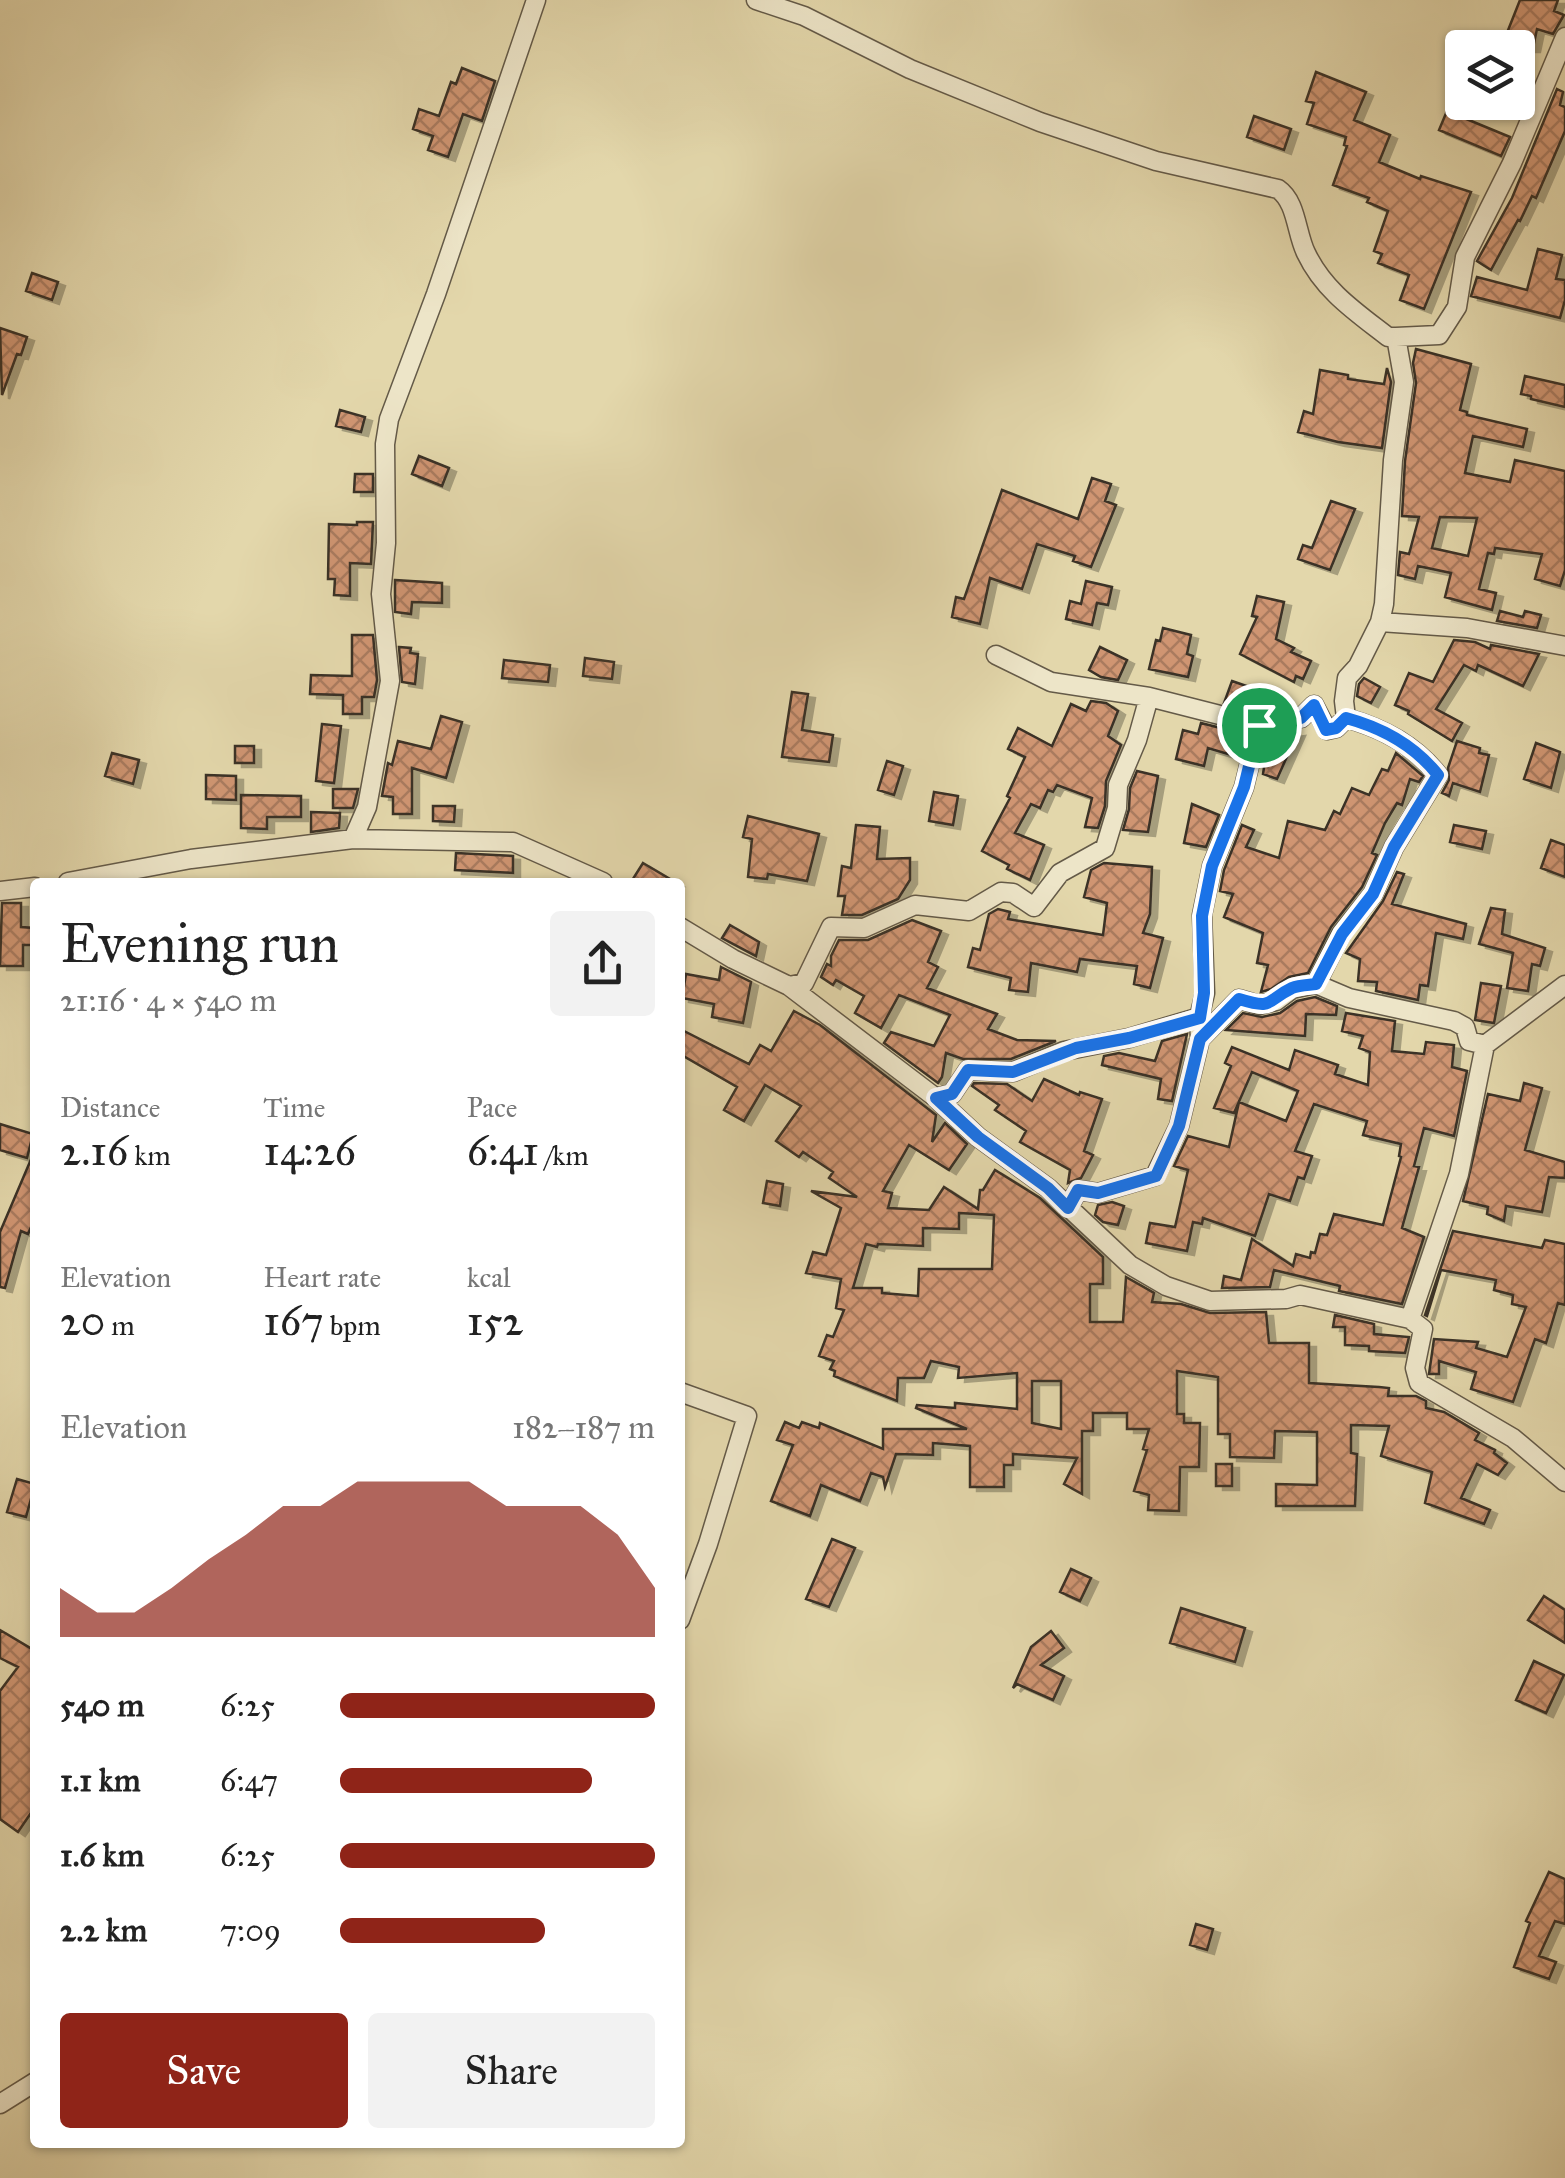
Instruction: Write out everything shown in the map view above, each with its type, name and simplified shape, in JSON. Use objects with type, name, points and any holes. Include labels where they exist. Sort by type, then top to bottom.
[{"type":"street","points":[[353,839],[367,807],[390,681],[381,594],[389,420],[536,0]]},
{"type":"street","points":[[756,0],[804,16],[910,70],[1040,122],[1156,161],[1278,189],[1287,195],[1305,252],[1332,293],[1388,336],[1439,335],[1457,308],[1465,256],[1512,163],[1565,37]]},
{"type":"street","points":[[1346,718],[1347,678],[1358,666],[1380,622],[1391,475],[1404,382],[1396,336]]},
{"type":"street","points":[[1380,622],[1467,628],[1565,646]]},
{"type":"street","points":[[996,656],[1051,682],[1150,697],[1259,725],[1301,718],[1314,705],[1326,730],[1336,728],[1346,718]]},
{"type":"street","points":[[790,986],[804,983],[831,927],[864,928],[915,905],[970,910],[1001,892],[1014,894],[1034,907],[1060,873],[1104,848],[1117,808],[1118,785],[1150,697]]},
{"type":"street","points":[[1316,984],[1342,934],[1373,894],[1394,847],[1438,775],[1426,757],[1393,736],[1346,718]]},
{"type":"street","points":[[1068,1208],[1078,1190],[1098,1193],[1156,1176],[1179,1126],[1200,1039],[1205,899],[1212,866],[1244,787],[1259,725]]},
{"type":"street","points":[[101,878],[190,859],[353,839],[513,842],[594,878]]},
{"type":"street","points":[[0,891],[30,888]]},
{"type":"street","points":[[685,930],[790,986],[1048,1188],[1130,1265],[1166,1286],[1210,1300],[1286,1299],[1300,1295],[1410,1318],[1423,1329],[1415,1368],[1419,1382],[1513,1438],[1565,1482]]},
{"type":"street","points":[[1200,1039],[1239,999],[1259,1005],[1276,1001],[1292,988],[1316,984],[1350,998],[1454,1021],[1465,1027],[1470,1041],[1485,1045]]},
{"type":"street","points":[[1410,1318],[1459,1174],[1485,1045],[1565,985]]},
{"type":"street","points":[[936,1098],[952,1094],[968,1070],[1013,1072],[1076,1048],[1200,1018]]},
{"type":"street","points":[[685,1394],[747,1416],[685,1606]]},
{"type":"street","points":[[0,2104],[30,2085]]},
{"type":"building","points":[[1520,0],[1558,0],[1554,11],[1564,15],[1553,34],[1537,29],[1535,38],[1535,30],[1508,30]]},
{"type":"building","points":[[462,68],[495,81],[482,121],[463,114],[448,157],[428,150],[433,136],[413,129],[419,109],[439,116],[451,82],[456,84]]},
{"type":"building","points":[[1316,72],[1366,92],[1354,120],[1390,135],[1379,162],[1420,179],[1421,176],[1471,192],[1424,309],[1400,300],[1409,275],[1378,263],[1382,254],[1374,251],[1388,211],[1367,202],[1369,198],[1333,185],[1347,146],[1346,137],[1307,124],[1314,103],[1306,101]]},
{"type":"building","points":[[1557,89],[1563,92],[1560,105],[1565,107],[1565,131],[1536,198],[1532,196],[1491,270],[1477,261],[1512,198]]},
{"type":"building","points":[[1254,116],[1291,129],[1284,150],[1247,137]]},
{"type":"building","points":[[1445,116],[1445,120],[1469,120],[1510,137],[1501,156],[1439,130]]},
{"type":"building","points":[[1538,249],[1562,255],[1556,279],[1565,280],[1560,318],[1471,296],[1477,277],[1527,290]]},
{"type":"building","points":[[32,273],[58,282],[52,300],[26,291]]},
{"type":"building","points":[[0,328],[27,337],[2,395]]},
{"type":"building","points":[[1416,349],[1471,364],[1460,410],[1527,429],[1523,447],[1473,436],[1465,473],[1510,482],[1515,460],[1565,471],[1565,570],[1560,586],[1535,579],[1542,554],[1495,548],[1494,554],[1488,553],[1479,589],[1496,593],[1492,610],[1445,597],[1451,573],[1418,566],[1415,579],[1398,575],[1400,552],[1409,554],[1419,517],[1402,516],[1416,383]],"holes":[[[1440,517],[1477,518],[1468,556],[1432,548]]]},
{"type":"building","points":[[1387,368],[1391,382],[1382,448],[1298,432],[1304,411],[1313,414],[1320,370],[1384,384]]},
{"type":"building","points":[[1525,376],[1565,385],[1565,407],[1521,394]]},
{"type":"building","points":[[340,410],[365,417],[361,432],[336,426]]},
{"type":"building","points":[[419,456],[449,468],[442,486],[412,474]]},
{"type":"building","points":[[355,474],[373,474],[373,492],[354,492]]},
{"type":"building","points":[[1092,478],[1111,484],[1105,501],[1116,505],[1091,567],[1073,561],[1075,556],[1037,544],[1022,589],[990,578],[980,624],[952,617],[956,597],[964,599],[1002,490],[1078,519]]},
{"type":"building","points":[[1331,501],[1355,509],[1330,570],[1298,559],[1303,545],[1312,548]]},
{"type":"building","points":[[373,522],[371,564],[350,563],[350,596],[334,595],[335,579],[328,579],[329,524]]},
{"type":"building","points":[[395,580],[442,583],[442,603],[412,602],[411,614],[395,612]]},
{"type":"building","points":[[1086,581],[1112,587],[1108,605],[1097,603],[1092,625],[1066,619],[1070,601],[1081,604]]},
{"type":"building","points":[[1257,596],[1284,602],[1276,639],[1294,648],[1291,652],[1311,661],[1303,679],[1296,676],[1294,682],[1240,654],[1257,617],[1252,616]]},
{"type":"building","points":[[1500,611],[1523,617],[1525,611],[1541,615],[1537,628],[1497,621]]},
{"type":"building","points":[[1163,628],[1191,635],[1187,654],[1193,656],[1188,677],[1149,669]]},
{"type":"building","points":[[352,635],[373,635],[377,680],[374,697],[362,697],[362,714],[343,714],[343,695],[310,694],[311,675],[352,676]]},
{"type":"building","points":[[1454,640],[1475,642],[1490,649],[1491,645],[1539,654],[1523,686],[1478,665],[1476,671],[1464,665],[1436,709],[1462,723],[1452,741],[1395,705],[1409,673],[1433,682]]},
{"type":"building","points":[[399,647],[411,648],[410,653],[418,654],[415,684],[402,682]]},
{"type":"building","points":[[1100,647],[1127,660],[1118,680],[1089,670]]},
{"type":"building","points":[[585,658],[614,662],[612,679],[583,676]]},
{"type":"building","points":[[504,660],[550,665],[548,682],[502,678]]},
{"type":"building","points":[[1364,678],[1380,687],[1371,703],[1357,696]]},
{"type":"building","points":[[1232,681],[1281,698],[1278,709],[1260,712],[1224,703]]},
{"type":"building","points":[[792,692],[808,694],[802,730],[833,735],[829,762],[782,757]]},
{"type":"building","points":[[1091,701],[1106,703],[1118,711],[1108,736],[1121,745],[1106,781],[1105,806],[1098,828],[1085,827],[1092,798],[1057,785],[1053,792],[1048,790],[1040,808],[1031,804],[1015,833],[1044,845],[1030,880],[982,851],[1010,798],[1007,796],[1025,757],[1008,749],[1018,728],[1052,746],[1071,704],[1086,711]]},
{"type":"building","points":[[441,716],[462,722],[446,778],[412,768],[412,814],[393,814],[393,797],[382,796],[388,763],[392,765],[398,741],[431,749]]},
{"type":"building","points":[[1201,723],[1244,734],[1238,757],[1208,748],[1204,766],[1176,759],[1183,730],[1198,734]]},
{"type":"building","points":[[322,724],[341,726],[334,783],[316,781]]},
{"type":"building","points":[[1298,732],[1277,779],[1263,774],[1269,736]]},
{"type":"building","points":[[1457,741],[1489,755],[1480,792],[1453,783],[1449,796],[1442,793],[1449,780],[1448,768]]},
{"type":"building","points":[[1536,743],[1560,752],[1551,788],[1524,779]]},
{"type":"building","points":[[235,746],[254,746],[254,763],[235,763]]},
{"type":"building","points":[[112,753],[139,760],[133,784],[105,776]]},
{"type":"building","points":[[1396,753],[1423,776],[1419,782],[1410,779],[1402,805],[1397,803],[1385,823],[1372,853],[1377,855],[1362,887],[1331,927],[1308,973],[1289,977],[1261,992],[1268,965],[1257,963],[1263,933],[1224,917],[1233,894],[1220,891],[1242,825],[1254,830],[1246,847],[1279,858],[1288,821],[1325,830],[1334,811],[1340,814],[1352,788],[1369,795],[1382,769],[1388,771]]},
{"type":"building","points":[[887,761],[903,766],[894,795],[878,790]]},
{"type":"building","points":[[1137,771],[1158,776],[1148,832],[1123,830]]},
{"type":"building","points":[[206,775],[236,776],[236,800],[206,799]]},
{"type":"building","points":[[333,789],[358,789],[353,808],[333,808]]},
{"type":"building","points":[[934,792],[958,796],[953,825],[929,821]]},
{"type":"building","points":[[241,795],[301,796],[301,817],[267,817],[267,829],[241,828]]},
{"type":"building","points":[[1192,804],[1219,815],[1206,847],[1184,843]]},
{"type":"building","points":[[433,806],[455,806],[454,822],[433,821]]},
{"type":"building","points":[[311,812],[340,813],[339,828],[311,832]]},
{"type":"building","points":[[748,816],[819,834],[807,881],[768,874],[767,879],[748,877],[752,839],[743,837]]},
{"type":"building","points":[[856,825],[880,827],[877,859],[910,858],[910,880],[898,899],[862,915],[842,915],[845,896],[838,896],[842,866],[851,868]]},
{"type":"building","points":[[1454,825],[1486,831],[1482,849],[1450,842]]},
{"type":"building","points":[[1551,840],[1565,845],[1565,877],[1541,868]]},
{"type":"building","points":[[456,853],[513,856],[513,873],[455,870]]},
{"type":"building","points":[[643,863],[668,878],[634,878]]},
{"type":"building","points":[[1104,863],[1152,867],[1150,914],[1143,933],[1163,938],[1150,988],[1134,984],[1137,966],[1080,959],[1077,972],[1031,963],[1028,992],[1009,990],[1011,978],[968,967],[973,948],[980,950],[989,914],[998,909],[1010,912],[1008,919],[1103,935],[1107,903],[1084,897],[1091,870]]},
{"type":"building","points":[[1397,872],[1404,874],[1392,904],[1466,924],[1463,939],[1436,933],[1428,986],[1420,985],[1418,1000],[1376,991],[1377,982],[1358,981],[1360,959],[1346,953],[1383,901]]},
{"type":"building","points":[[2,903],[21,903],[21,927],[30,928],[30,945],[23,945],[23,966],[0,966]]},
{"type":"building","points":[[1491,908],[1505,910],[1502,934],[1545,948],[1540,966],[1532,964],[1528,991],[1507,988],[1513,953],[1479,944]]},
{"type":"building","points":[[912,920],[941,931],[928,962],[938,967],[927,988],[997,1014],[988,1029],[1017,1040],[1056,1041],[1011,1059],[963,1059],[946,1053],[938,1083],[884,1043],[891,1032],[934,1046],[950,1015],[899,995],[881,1028],[855,1013],[864,996],[836,980],[833,985],[821,977],[827,964],[831,966],[839,940],[868,940]]},
{"type":"building","points":[[730,925],[759,942],[756,956],[722,938]]},
{"type":"building","points":[[721,967],[751,982],[743,1023],[712,1017],[714,1004],[685,999],[686,974],[719,980]]},
{"type":"building","points":[[1481,983],[1501,986],[1494,1023],[1475,1020]]},
{"type":"building","points":[[1315,997],[1337,1006],[1336,1015],[1306,1014],[1305,1036],[1226,1030],[1243,1013],[1262,1017],[1280,1013],[1297,1001]]},
{"type":"building","points":[[794,1011],[820,1025],[936,1115],[932,1142],[945,1123],[967,1144],[949,1170],[909,1145],[883,1191],[892,1193],[888,1208],[929,1210],[944,1187],[978,1209],[980,1190],[995,1170],[1040,1198],[1103,1257],[1103,1284],[1090,1284],[1090,1322],[1123,1322],[1126,1277],[1154,1293],[1152,1302],[1181,1304],[1210,1313],[1266,1312],[1269,1343],[1309,1343],[1309,1383],[1389,1388],[1388,1396],[1416,1396],[1426,1401],[1426,1408],[1444,1412],[1479,1433],[1475,1440],[1495,1450],[1507,1463],[1498,1475],[1477,1464],[1461,1498],[1490,1510],[1484,1524],[1425,1503],[1432,1472],[1381,1456],[1389,1426],[1351,1425],[1351,1453],[1357,1454],[1355,1506],[1276,1506],[1276,1484],[1317,1485],[1317,1432],[1275,1431],[1274,1458],[1230,1457],[1230,1434],[1218,1434],[1218,1377],[1177,1371],[1177,1414],[1184,1414],[1184,1423],[1200,1423],[1199,1467],[1180,1467],[1179,1511],[1148,1510],[1149,1495],[1134,1491],[1149,1429],[1127,1429],[1127,1413],[1093,1413],[1093,1431],[1082,1431],[1082,1494],[1064,1484],[1077,1458],[1013,1454],[1013,1465],[1004,1465],[1004,1487],[970,1487],[970,1446],[933,1443],[933,1455],[896,1454],[885,1487],[883,1477],[871,1473],[860,1501],[821,1485],[810,1516],[771,1501],[793,1445],[777,1440],[785,1422],[799,1428],[802,1422],[819,1428],[820,1423],[883,1449],[883,1429],[967,1429],[916,1408],[917,1405],[955,1408],[955,1403],[1017,1409],[1017,1373],[958,1378],[959,1367],[931,1361],[924,1378],[898,1378],[897,1401],[834,1376],[835,1371],[830,1369],[834,1361],[819,1356],[827,1335],[833,1337],[844,1310],[836,1308],[841,1279],[806,1273],[813,1252],[826,1255],[841,1208],[811,1191],[857,1197],[829,1178],[833,1172],[803,1152],[799,1157],[776,1141],[801,1106],[765,1085],[744,1121],[724,1110],[737,1087],[685,1057],[685,1032],[749,1064],[760,1045],[771,1051]],"holes":[[[959,1213],[994,1215],[992,1269],[919,1269],[918,1296],[882,1293],[882,1288],[853,1288],[866,1244],[923,1246],[923,1228],[959,1229]],[[1032,1381],[1061,1381],[1061,1429],[1032,1423]]]},
{"type":"building","points":[[1346,1013],[1395,1021],[1392,1051],[1424,1054],[1426,1042],[1454,1045],[1452,1067],[1467,1071],[1454,1136],[1424,1128],[1414,1166],[1419,1167],[1402,1228],[1424,1237],[1402,1304],[1339,1291],[1340,1286],[1274,1270],[1270,1287],[1222,1288],[1224,1276],[1241,1280],[1252,1239],[1293,1266],[1296,1254],[1310,1258],[1311,1252],[1315,1253],[1320,1234],[1327,1235],[1334,1214],[1383,1225],[1401,1144],[1363,1135],[1367,1121],[1314,1104],[1295,1151],[1312,1156],[1304,1179],[1298,1177],[1290,1201],[1269,1194],[1255,1236],[1203,1218],[1202,1224],[1193,1222],[1187,1251],[1146,1243],[1150,1223],[1175,1227],[1188,1170],[1174,1166],[1188,1136],[1229,1147],[1239,1102],[1286,1121],[1298,1091],[1252,1072],[1234,1113],[1214,1108],[1231,1066],[1225,1063],[1232,1047],[1289,1070],[1295,1050],[1338,1065],[1335,1074],[1368,1085],[1370,1052],[1359,1048],[1363,1036],[1342,1031]]},
{"type":"building","points":[[1187,1034],[1172,1101],[1158,1099],[1161,1079],[1102,1065],[1104,1056],[1119,1053],[1155,1061],[1162,1041]]},
{"type":"building","points":[[1044,1079],[1079,1095],[1080,1092],[1102,1099],[1084,1151],[1093,1155],[1081,1178],[1068,1183],[1070,1170],[1020,1142],[1026,1131],[995,1110],[999,1105],[972,1086],[1007,1084],[1032,1101]]},
{"type":"building","points":[[1524,1083],[1542,1088],[1525,1150],[1565,1162],[1565,1178],[1549,1177],[1542,1212],[1506,1206],[1504,1221],[1487,1214],[1488,1207],[1463,1201],[1488,1094],[1520,1101]]},
{"type":"building","points":[[0,1124],[30,1133],[27,1158],[0,1150]]},
{"type":"building","points":[[30,1162],[30,1229],[28,1234],[21,1231],[5,1288],[0,1287],[0,1232]]},
{"type":"building","points":[[767,1181],[783,1184],[780,1206],[763,1203]]},
{"type":"building","points":[[1112,1202],[1124,1206],[1118,1225],[1103,1222],[1095,1215],[1098,1205]]},
{"type":"building","points":[[1453,1231],[1542,1248],[1545,1240],[1565,1244],[1565,1305],[1558,1303],[1546,1343],[1535,1339],[1513,1402],[1471,1389],[1476,1372],[1439,1361],[1439,1374],[1429,1374],[1434,1339],[1478,1342],[1476,1348],[1507,1357],[1526,1307],[1512,1304],[1513,1295],[1494,1290],[1496,1280],[1441,1270],[1425,1315]]},
{"type":"building","points":[[1335,1315],[1374,1324],[1374,1334],[1409,1337],[1405,1353],[1345,1345],[1345,1327],[1333,1327]]},
{"type":"building","points":[[1216,1464],[1232,1464],[1232,1486],[1216,1486]]},
{"type":"building","points":[[17,1479],[30,1483],[26,1517],[7,1512]]},
{"type":"building","points":[[832,1539],[855,1548],[829,1607],[806,1599]]},
{"type":"building","points":[[1071,1569],[1091,1578],[1080,1601],[1060,1592]]},
{"type":"building","points":[[1544,1596],[1565,1610],[1565,1643],[1528,1620]]},
{"type":"building","points":[[1181,1608],[1245,1628],[1235,1662],[1170,1643]]},
{"type":"building","points":[[0,1630],[30,1648],[30,1814],[18,1832],[0,1819],[0,1691],[18,1667],[0,1658]]},
{"type":"building","points":[[1051,1631],[1064,1648],[1041,1665],[1064,1676],[1053,1700],[1017,1684],[1013,1688],[1031,1647]]},
{"type":"building","points":[[1534,1661],[1564,1675],[1546,1713],[1516,1700]]},
{"type":"building","points":[[1549,1872],[1565,1879],[1565,1924],[1555,1921],[1539,1956],[1556,1962],[1549,1979],[1514,1967],[1530,1923],[1526,1921]]},
{"type":"building","points":[[1196,1924],[1213,1929],[1207,1950],[1190,1945]]},
{"type":"route","points":[[1314,705],[1326,730],[1336,728],[1346,718],[1360,722],[1393,736],[1426,757],[1438,775],[1394,847],[1373,894],[1350,921],[1316,984],[1292,988],[1276,1001],[1259,1005],[1239,999],[1200,1039],[1179,1126],[1156,1176],[1098,1193],[1078,1190],[1068,1208],[1048,1188],[978,1137],[936,1098],[952,1094],[968,1070],[1013,1072],[1064,1051],[1200,1018],[1205,950],[1202,916],[1212,866],[1244,787],[1259,725],[1301,718],[1314,705]]}]
